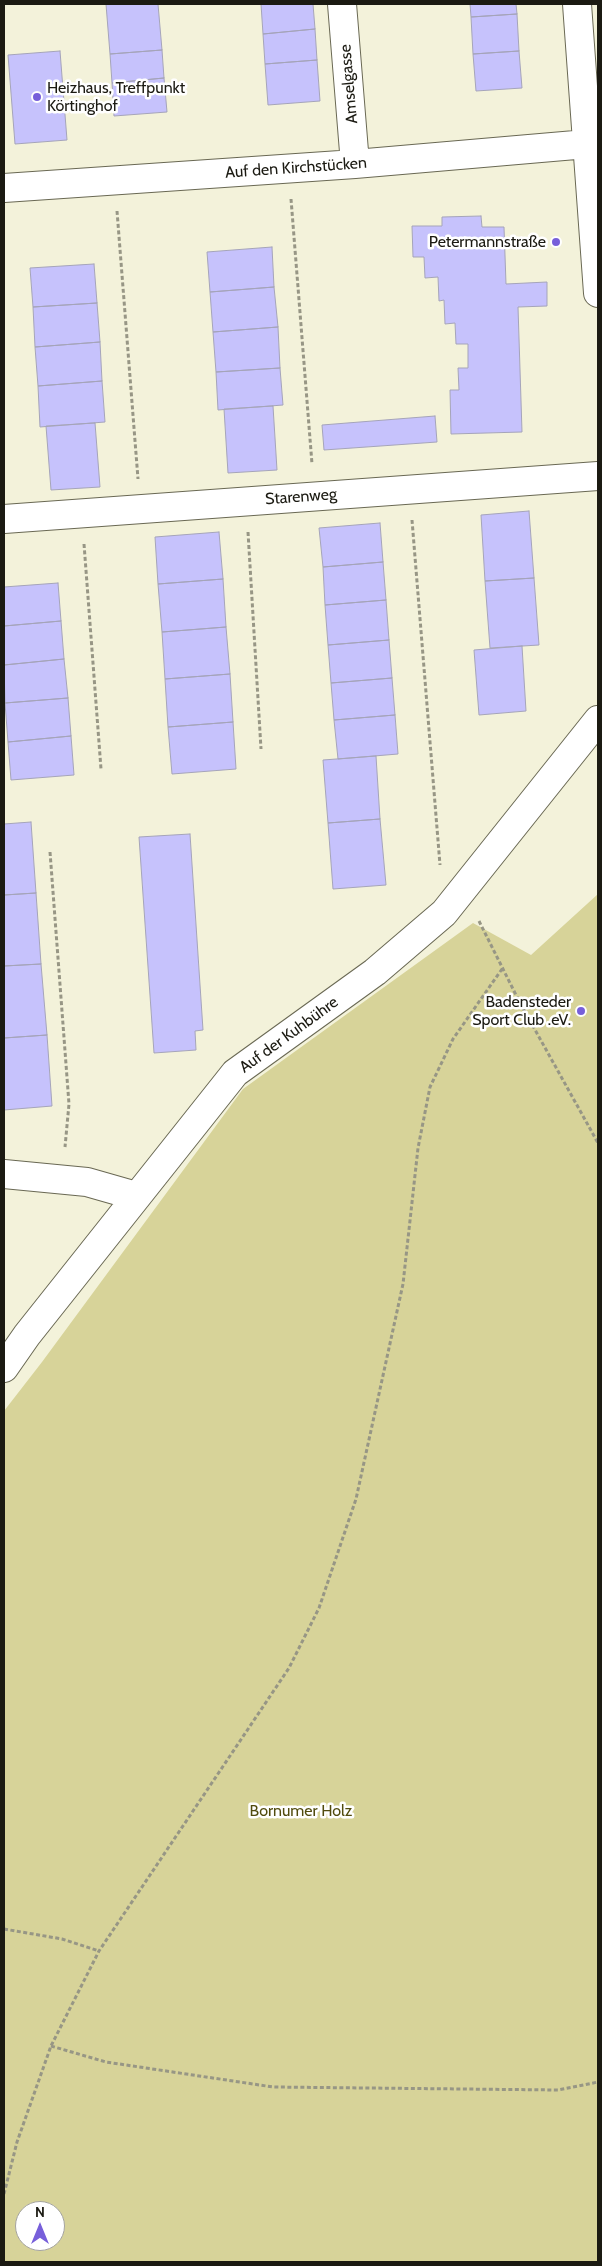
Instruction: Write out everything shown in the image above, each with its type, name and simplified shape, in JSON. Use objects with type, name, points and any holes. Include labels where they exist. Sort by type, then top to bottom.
[{"type":"street","name":"Amselgasse","points":[[342,4],[355,164]]},
{"type":"street","points":[[577,4],[598,293]]},
{"type":"street","name":"Auf den Kirchstücken","points":[[4,188],[355,164],[587,144]]},
{"type":"street","name":"Starenweg","points":[[4,519],[598,476]]},
{"type":"street","name":"Auf der Kuhbühre","points":[[4,1368],[26,1335],[235,1073],[375,972],[444,913],[598,723]]},
{"type":"street","points":[[4,1174],[87,1182],[136,1196]]},
{"type":"path","points":[[288,168],[315,497]]},
{"type":"path","points":[[115,180],[140,509]]},
{"type":"path","points":[[410,490],[444,913]]},
{"type":"path","points":[[246,501],[260,748]]},
{"type":"path","points":[[82,514],[101,769]]},
{"type":"path","points":[[50,852],[70,1104],[61,1180]]},
{"type":"path","points":[[463,890],[502,969],[598,1143]]},
{"type":"path","points":[[4,2194],[17,2142],[51,2046],[99,1951],[284,1676],[319,1608],[356,1499],[403,1284],[418,1148],[430,1087],[454,1039],[502,969]]},
{"type":"path","points":[[4,1929],[62,1939],[99,1951]]},
{"type":"path","points":[[51,2046],[106,2062],[273,2087],[558,2090],[598,2082]]},
{"type":"green space","name":"Bornumer Holz","points":[[598,894],[598,2262],[4,2262],[4,1411],[243,1089],[473,923],[531,955]]},
{"type":"building","points":[[106,4],[158,4],[162,50],[110,54]]},
{"type":"building","points":[[261,4],[313,4],[315,29],[263,34]]},
{"type":"building","points":[[470,4],[516,4],[517,14],[471,17]]},
{"type":"building","points":[[517,14],[519,51],[473,54],[471,17]]},
{"type":"building","points":[[315,29],[317,60],[265,64],[263,34]]},
{"type":"building","points":[[162,50],[164,78],[112,83],[110,54]]},
{"type":"building","name":"Heizhaus, Treffpunkt Körtinghof","points":[[60,51],[67,140],[15,144],[8,55]]},
{"type":"building","points":[[519,51],[522,88],[476,91],[473,54]]},
{"type":"building","points":[[317,60],[320,101],[268,105],[265,64]]},
{"type":"building","points":[[164,78],[167,112],[114,116],[112,83]]},
{"type":"building","points":[[481,216],[482,227],[504,227],[506,284],[547,282],[547,306],[518,307],[522,432],[451,434],[450,390],[459,390],[458,368],[468,368],[468,344],[456,344],[455,323],[445,324],[444,300],[439,301],[438,277],[425,278],[424,257],[413,257],[412,226],[442,226],[442,217]]},
{"type":"building","points":[[272,247],[274,287],[210,292],[207,252]]},
{"type":"building","points":[[94,264],[97,303],[33,307],[30,268]]},
{"type":"building","points":[[274,287],[278,327],[213,332],[210,292]]},
{"type":"building","points":[[97,303],[100,342],[35,347],[33,307]]},
{"type":"building","points":[[278,327],[280,368],[216,372],[213,332]]},
{"type":"building","points":[[100,342],[102,381],[38,386],[35,347]]},
{"type":"building","points":[[280,368],[283,405],[218,410],[216,372]]},
{"type":"building","points":[[102,381],[105,422],[40,427],[38,386]]},
{"type":"building","points":[[273,406],[277,470],[228,473],[224,409]]},
{"type":"building","points":[[435,416],[437,442],[324,450],[322,425]]},
{"type":"building","points":[[95,423],[100,487],[51,490],[46,426]]},
{"type":"building","points":[[529,511],[534,578],[485,581],[481,515]]},
{"type":"building","points":[[380,523],[383,562],[323,567],[319,528]]},
{"type":"building","points":[[219,532],[223,579],[158,584],[155,537]]},
{"type":"building","points":[[383,562],[386,600],[325,605],[323,567]]},
{"type":"building","points":[[534,578],[539,645],[490,648],[485,581]]},
{"type":"building","points":[[223,579],[226,627],[162,632],[158,584]]},
{"type":"building","points":[[58,583],[61,621],[4,626],[4,587]]},
{"type":"building","points":[[386,600],[389,640],[328,645],[325,605]]},
{"type":"building","points":[[61,621],[64,659],[4,665],[4,626]]},
{"type":"building","points":[[226,627],[230,674],[165,679],[162,632]]},
{"type":"building","points":[[389,640],[392,678],[331,683],[328,645]]},
{"type":"building","points":[[522,646],[526,711],[479,715],[474,650]]},
{"type":"building","points":[[64,659],[68,698],[5,703],[4,665]]},
{"type":"building","points":[[230,674],[233,722],[168,727],[165,679]]},
{"type":"building","points":[[392,678],[395,715],[334,720],[331,683]]},
{"type":"building","points":[[68,698],[71,736],[8,742],[5,703]]},
{"type":"building","points":[[395,715],[398,754],[338,759],[334,720]]},
{"type":"building","points":[[233,722],[236,769],[172,774],[168,727]]},
{"type":"building","points":[[71,736],[74,775],[11,780],[8,742]]},
{"type":"building","points":[[376,756],[380,819],[328,823],[323,760]]},
{"type":"building","points":[[380,819],[386,885],[333,889],[328,823]]},
{"type":"building","points":[[31,822],[36,893],[4,895],[4,824]]},
{"type":"building","points":[[190,834],[203,1030],[195,1031],[196,1050],[154,1053],[139,837]]},
{"type":"building","points":[[36,893],[41,964],[4,966],[4,895]]},
{"type":"building","points":[[41,964],[47,1035],[4,1038],[4,966]]},
{"type":"building","points":[[47,1035],[52,1106],[4,1110],[4,1038]]},
{"type":"place","name":"Heizhaus, Treffpunkt Körtinghof","points":[[37,97]]},
{"type":"place","name":"Petermannstraße","points":[[556,242]]},
{"type":"place","name":"Badensteder Sport Club .eV.","points":[[581,1011]]}]
